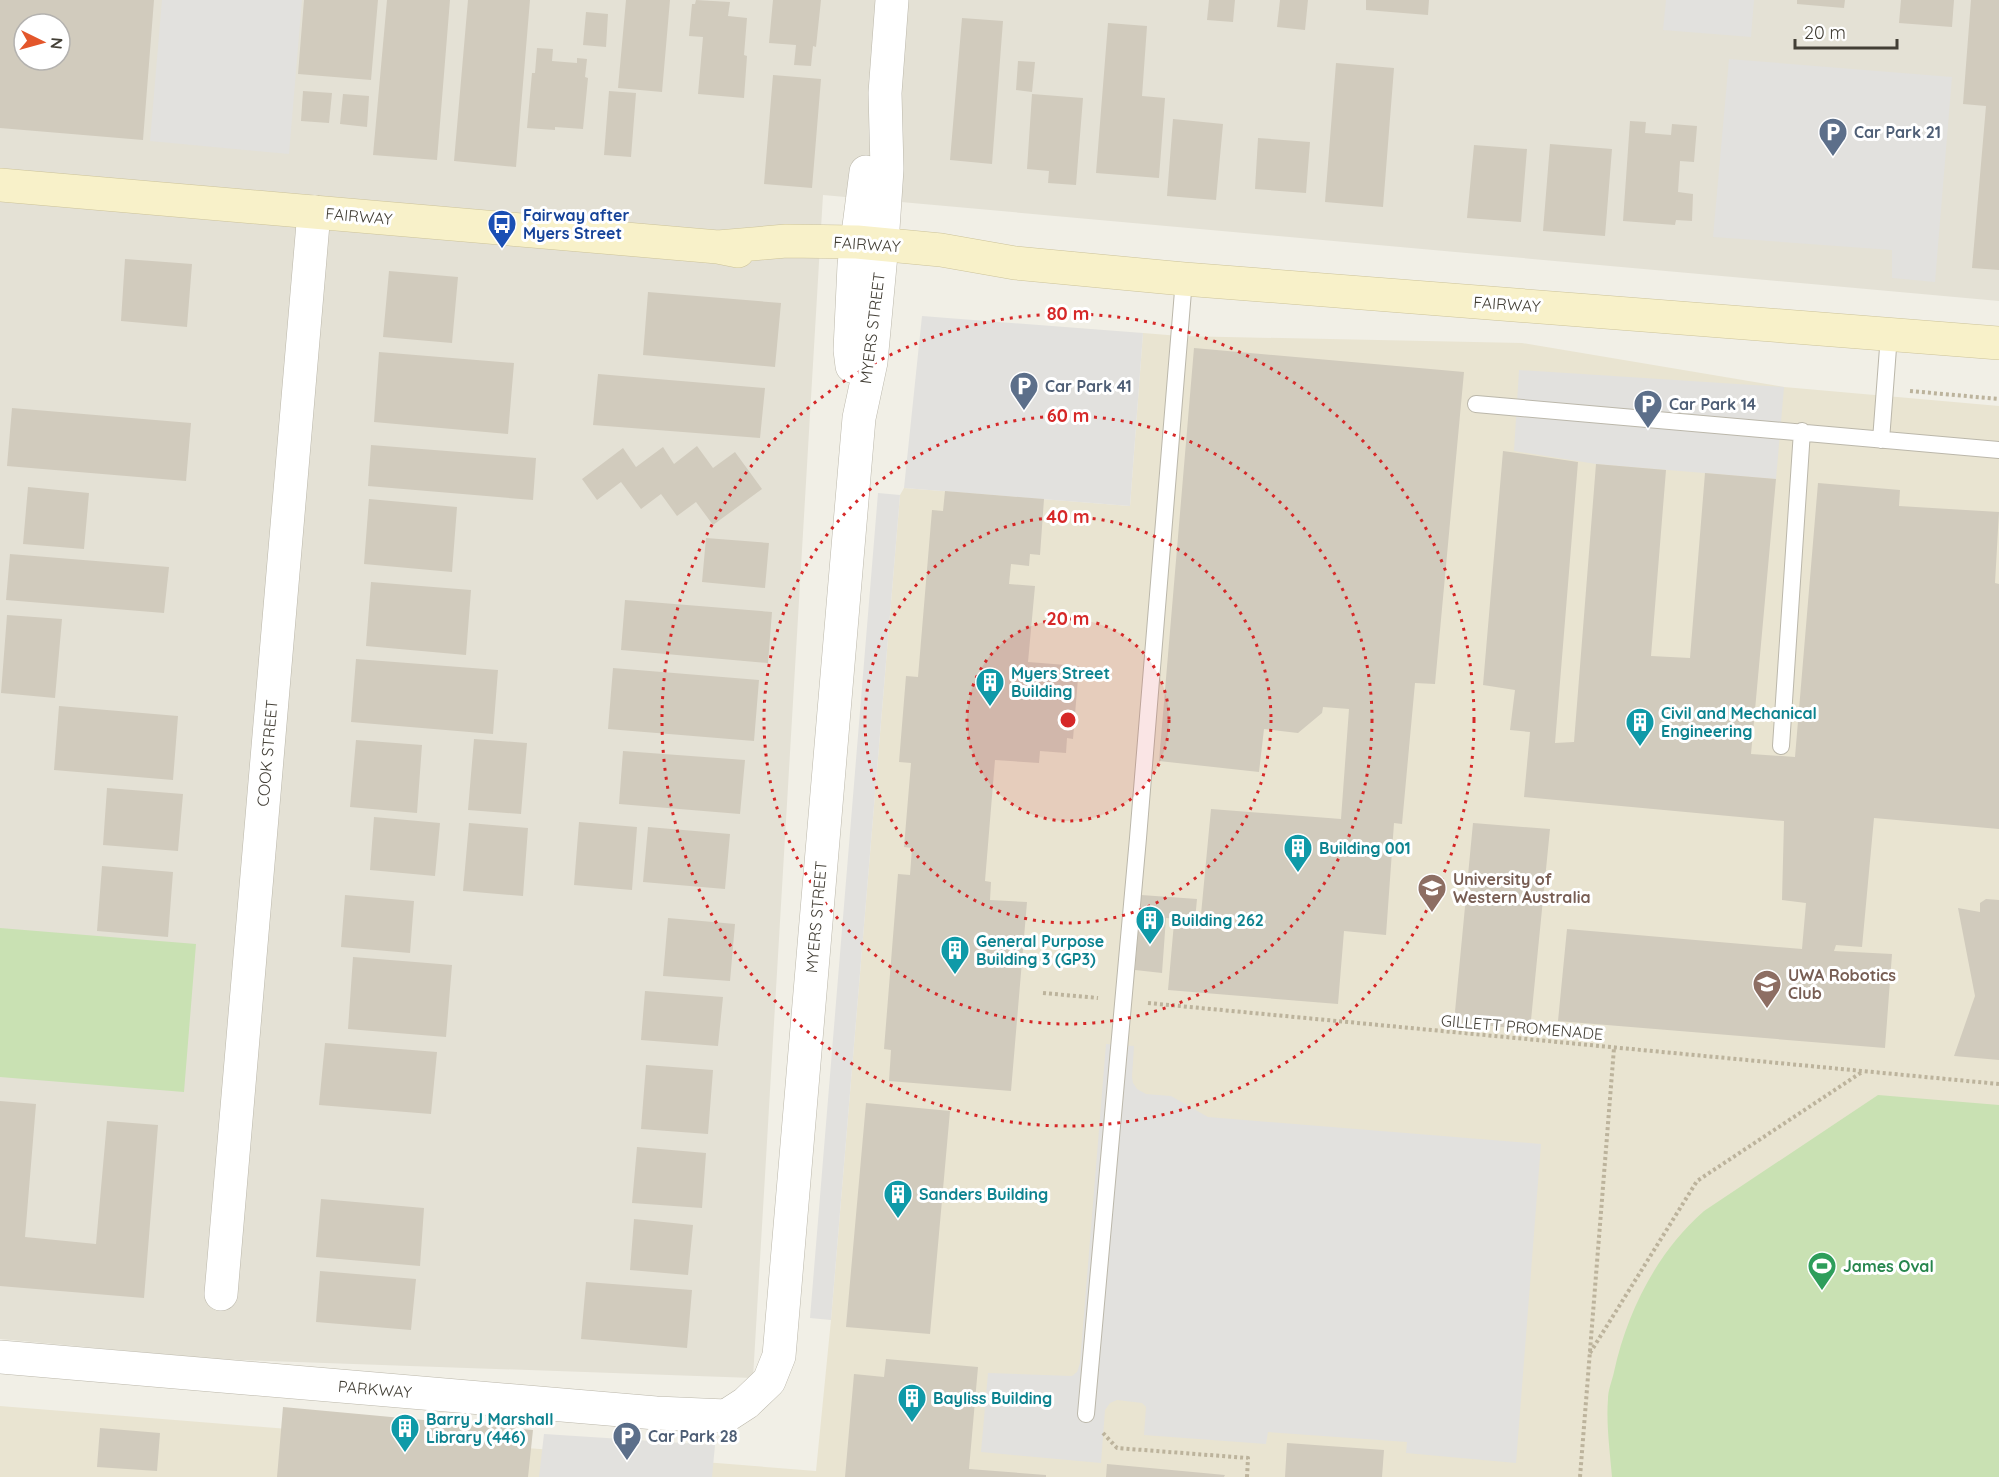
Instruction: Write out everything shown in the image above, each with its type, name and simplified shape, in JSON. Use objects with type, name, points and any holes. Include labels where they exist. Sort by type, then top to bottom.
[{"type":"street","name":"MYERS STREET","points":[[746,1403],[769,1381],[779,1356],[859,418],[871,362],[868,254],[886,169],[885,93],[892,0]]},
{"type":"street","name":"FAIRWAY","points":[[0,185],[718,247],[788,260],[868,254],[934,268],[1015,263],[1184,279],[1999,343]]},
{"type":"street","name":"COOK STREET","points":[[221,1294],[314,212]]},
{"type":"street","name":"PARKWAY","points":[[0,1357],[656,1413],[726,1416],[746,1403]]},
{"type":"lane","points":[[1086,1414],[1124,1001],[1184,279]]},
{"type":"lane","points":[[1881,440],[1889,334]]},
{"type":"lane","points":[[1476,404],[1999,450]]},
{"type":"lane","points":[[1781,746],[1803,431]]},
{"type":"path","points":[[1909,391],[1999,399]]},
{"type":"path","name":"GILLETT PROMENADE","points":[[1042,993],[1999,1084]]},
{"type":"path","points":[[1581,1477],[1614,1048]]},
{"type":"path","points":[[1590,1354],[1697,1181],[1862,1071]]},
{"type":"path","points":[[1117,1448],[1248,1458],[1246,1477]]},
{"type":"shaded area","points":[[0,0],[1999,0],[1999,301],[823,195],[753,1378],[215,1359],[0,1339]]},
{"type":"shaded area","points":[[162,0],[302,0],[289,154],[150,141]]},
{"type":"shaded area","points":[[1666,0],[1754,0],[1751,37],[1663,30]]},
{"type":"shaded area","name":"Car Park 21","points":[[1729,59],[1952,77],[1935,282],[1892,278],[1892,250],[1713,237]]},
{"type":"shaded area","name":"Car Park 41","points":[[922,316],[1143,333],[1130,506],[904,488]]},
{"type":"shaded area","name":"University of Western Australia","points":[[1143,333],[1180,336],[1522,343],[1784,387],[1999,406],[1999,1477],[0,1477],[0,1406],[816,1471],[831,1320],[900,495],[904,488],[1130,506]]},
{"type":"shaded area","name":"Car Park 14","points":[[1519,370],[1784,387],[1776,479],[1596,464],[1514,451]]},
{"type":"shaded area","points":[[878,493],[900,495],[831,1320],[810,1318]]},
{"type":"shaded area","points":[[1106,1044],[1134,1046],[1132,1077],[1137,1089],[1146,1094],[1171,1096],[1208,1117],[1541,1144],[1516,1463],[1406,1453],[1407,1442],[1268,1432],[1266,1444],[1144,1435],[1146,1407],[1142,1403],[1117,1400],[1110,1403],[1105,1410],[1101,1463],[981,1452],[988,1373],[1072,1376],[1077,1372],[1080,1363]]},
{"type":"shaded area","name":"Car Park 28","points":[[544,1434],[715,1445],[712,1477],[539,1477]]},
{"type":"green space","points":[[0,928],[196,944],[184,1092],[0,1077]]},
{"type":"green space","name":"James Oval","points":[[1878,1095],[1999,1105],[1999,1477],[1612,1477],[1608,1418],[1609,1389],[1627,1327],[1646,1284],[1658,1264],[1687,1227],[1704,1211]]},
{"type":"building","points":[[0,0],[154,0],[143,140],[0,128]]},
{"type":"building","points":[[304,0],[378,0],[371,80],[298,74]]},
{"type":"building","points":[[387,0],[450,0],[437,160],[373,155]]},
{"type":"building","points":[[468,0],[530,0],[516,167],[454,161]]},
{"type":"building","points":[[626,0],[670,0],[662,92],[618,88]]},
{"type":"building","points":[[696,0],[730,2],[728,16],[747,18],[744,98],[698,94],[703,37],[689,36],[692,4],[695,4]]},
{"type":"building","points":[[773,0],[821,0],[816,47],[813,46],[811,66],[794,65],[796,45],[769,43]]},
{"type":"building","points":[[1209,0],[1235,0],[1233,22],[1207,20]]},
{"type":"building","points":[[1280,0],[1308,0],[1305,30],[1277,27]]},
{"type":"building","points":[[1366,0],[1429,0],[1428,15],[1366,10]]},
{"type":"building","points":[[1797,0],[1845,0],[1844,8],[1797,4]]},
{"type":"building","points":[[1901,0],[1954,0],[1952,27],[1899,23]]},
{"type":"building","points":[[1971,0],[1999,0],[1999,270],[1972,268],[1986,106],[1963,104]]},
{"type":"building","points":[[586,12],[608,14],[606,47],[583,45]]},
{"type":"building","points":[[962,18],[1003,21],[992,164],[950,160]]},
{"type":"building","points":[[1108,23],[1147,26],[1142,96],[1165,98],[1159,178],[1096,173]]},
{"type":"building","points":[[537,48],[553,49],[552,61],[577,63],[577,58],[587,59],[585,77],[588,78],[583,129],[527,128],[532,73],[535,73]]},
{"type":"building","points":[[1018,61],[1035,62],[1032,92],[1016,90]]},
{"type":"building","points":[[1336,63],[1394,68],[1383,207],[1325,202]]},
{"type":"building","points":[[773,75],[821,79],[812,188],[764,184]]},
{"type":"building","points":[[303,91],[332,93],[329,123],[301,121]]},
{"type":"building","points":[[609,91],[636,93],[631,157],[604,155]]},
{"type":"building","points":[[343,94],[369,96],[367,127],[340,124]]},
{"type":"building","points":[[1032,94],[1083,98],[1076,185],[1048,183],[1049,171],[1027,169]]},
{"type":"building","points":[[1173,119],[1223,124],[1216,200],[1167,196]]},
{"type":"building","points":[[1630,121],[1646,122],[1645,133],[1671,135],[1672,124],[1697,126],[1694,162],[1680,161],[1678,192],[1693,194],[1692,221],[1676,220],[1675,225],[1623,221]]},
{"type":"building","points":[[1258,138],[1310,142],[1306,193],[1255,189]]},
{"type":"building","points":[[1550,144],[1612,149],[1605,236],[1543,231]]},
{"type":"building","points":[[1474,145],[1527,149],[1521,222],[1467,218]]},
{"type":"building","points":[[125,259],[192,264],[187,327],[121,321]]},
{"type":"building","points":[[389,271],[458,277],[452,343],[383,337]]},
{"type":"building","points":[[648,292],[781,303],[775,367],[643,355]]},
{"type":"building","points":[[1194,348],[1464,372],[1435,684],[1415,683],[1402,824],[1394,823],[1386,935],[1344,931],[1338,1004],[1168,990],[1174,923],[1200,925],[1211,809],[1341,819],[1349,709],[1323,707],[1322,713],[1298,733],[1264,729],[1259,772],[1159,761]]},
{"type":"building","points":[[379,352],[514,363],[508,434],[374,422]]},
{"type":"building","points":[[598,374],[765,388],[760,438],[593,425]]},
{"type":"building","points":[[12,408],[191,423],[186,481],[7,466]]},
{"type":"building","points":[[371,445],[536,458],[533,500],[368,486]]},
{"type":"building","points":[[697,446],[713,468],[735,452],[762,489],[713,525],[696,502],[677,516],[661,494],[641,509],[621,482],[597,500],[582,479],[623,448],[636,467],[663,447],[674,464]]},
{"type":"building","name":"Civil and Mechanical Engineering","points":[[1503,451],[1578,462],[1555,743],[1574,742],[1596,464],[1666,470],[1651,656],[1690,658],[1705,473],[1776,479],[1751,754],[1795,757],[1818,483],[1900,490],[1899,506],[1999,512],[1995,583],[1999,584],[1999,829],[1874,818],[1862,947],[1836,945],[1834,951],[1892,954],[1885,1048],[1558,1021],[1567,929],[1802,949],[1806,903],[1782,900],[1784,821],[1524,797],[1530,732],[1510,730],[1515,690],[1483,685]]},
{"type":"building","points":[[28,487],[89,493],[84,549],[23,544]]},
{"type":"building","name":"Myers Street Building","points":[[945,491],[1044,499],[1040,555],[1030,554],[1029,566],[1011,564],[1009,584],[1035,586],[1028,662],[1079,666],[1073,739],[1067,738],[1066,753],[1040,751],[1039,763],[995,760],[985,881],[991,882],[990,900],[1027,902],[1011,1091],[889,1081],[891,1050],[884,1049],[898,874],[910,875],[912,848],[904,847],[911,763],[899,762],[906,676],[918,677],[932,510],[943,511]]},
{"type":"building","points":[[369,499],[457,507],[452,572],[364,564]]},
{"type":"building","points":[[706,538],[769,543],[765,588],[702,582]]},
{"type":"building","points":[[10,554],[169,567],[164,613],[6,600]]},
{"type":"building","points":[[371,582],[471,590],[466,655],[366,646]]},
{"type":"building","points":[[625,600],[772,612],[768,663],[621,650]]},
{"type":"building","points":[[7,615],[62,619],[55,698],[1,693]]},
{"type":"building","points":[[356,659],[498,670],[493,734],[351,722]]},
{"type":"building","points":[[613,668],[759,680],[754,741],[608,729]]},
{"type":"building","points":[[59,706],[178,716],[173,780],[54,770]]},
{"type":"building","points":[[474,739],[527,743],[521,814],[468,810]]},
{"type":"building","points":[[356,740],[422,745],[417,813],[350,807]]},
{"type":"building","points":[[623,751],[745,760],[740,814],[619,804]]},
{"type":"building","points":[[107,788],[183,794],[178,851],[103,845]]},
{"type":"building","points":[[374,817],[440,823],[435,876],[370,870]]},
{"type":"building","points":[[579,822],[637,827],[632,890],[574,885]]},
{"type":"building","points":[[469,823],[528,828],[523,896],[463,891]]},
{"type":"building","points":[[1473,823],[1550,829],[1530,1030],[1454,1022]]},
{"type":"building","points":[[648,827],[730,834],[725,889],[643,882]]},
{"type":"building","points":[[102,866],[173,872],[168,937],[97,931]]},
{"type":"building","points":[[345,895],[414,901],[410,953],[341,947]]},
{"type":"building","name":"Building 262","points":[[1141,895],[1197,899],[1195,920],[1166,918],[1162,973],[1135,970]]},
{"type":"building","points":[[1986,899],[1999,900],[1999,1060],[1954,1056],[1975,996],[1958,908],[1980,912],[1980,903]]},
{"type":"building","points":[[668,918],[735,924],[730,981],[663,976]]},
{"type":"building","points":[[353,957],[452,965],[446,1037],[348,1029]]},
{"type":"building","points":[[645,991],[723,997],[718,1046],[641,1040]]},
{"type":"building","points":[[325,1043],[437,1052],[431,1114],[319,1105]]},
{"type":"building","points":[[646,1065],[713,1070],[708,1134],[641,1129]]},
{"type":"building","points":[[0,1101],[36,1104],[25,1237],[96,1244],[107,1121],[158,1125],[144,1298],[0,1286]]},
{"type":"building","name":"Sanders Building","points":[[866,1103],[950,1111],[930,1334],[846,1327]]},
{"type":"building","points":[[637,1147],[706,1153],[702,1208],[632,1203]]},
{"type":"building","points":[[321,1199],[424,1208],[420,1266],[316,1257]]},
{"type":"building","points":[[634,1219],[693,1225],[688,1275],[630,1270]]},
{"type":"building","points":[[320,1271],[416,1279],[411,1330],[316,1322]]},
{"type":"building","points":[[586,1282],[692,1290],[687,1348],[581,1339]]},
{"type":"building","name":"Bayliss Building","points":[[886,1359],[978,1367],[969,1469],[1046,1475],[1046,1477],[845,1477],[854,1374],[884,1377]]},
{"type":"building","name":"Barry J Marshall Library (446)","points":[[283,1407],[533,1430],[528,1477],[277,1477]]},
{"type":"building","points":[[100,1428],[160,1433],[157,1471],[97,1467]]},
{"type":"building","points":[[1287,1443],[1384,1450],[1382,1477],[1285,1477]]},
{"type":"building","points":[[1107,1464],[1225,1475],[1224,1477],[1106,1477]]},
{"type":"place","name":"Car Park 21","points":[[1833,158]]},
{"type":"place","name":"Fairway after Myers Street","points":[[502,250]]},
{"type":"place","name":"Car Park 41","points":[[1024,412]]},
{"type":"place","name":"Car Park 14","points":[[1648,430]]},
{"type":"place","name":"Myers Street Building","points":[[990,708]]},
{"type":"place","name":"Civil and Mechanical Engineering","points":[[1640,748]]},
{"type":"place","name":"Building 001","points":[[1298,874]]},
{"type":"place","name":"University of Western Australia","points":[[1432,914]]},
{"type":"place","name":"Building 262","points":[[1150,946]]},
{"type":"place","name":"General Purpose Building 3 (GP3)","points":[[955,976]]},
{"type":"place","name":"UWA Robotics Club","points":[[1767,1010]]},
{"type":"place","name":"Sanders Building","points":[[898,1220]]},
{"type":"place","name":"James Oval","points":[[1822,1292]]},
{"type":"place","name":"Bayliss Building","points":[[912,1424]]},
{"type":"place","name":"Barry J Marshall Library (446)","points":[[405,1454]]},
{"type":"place","name":"Car Park 28","points":[[627,1462]]}]
